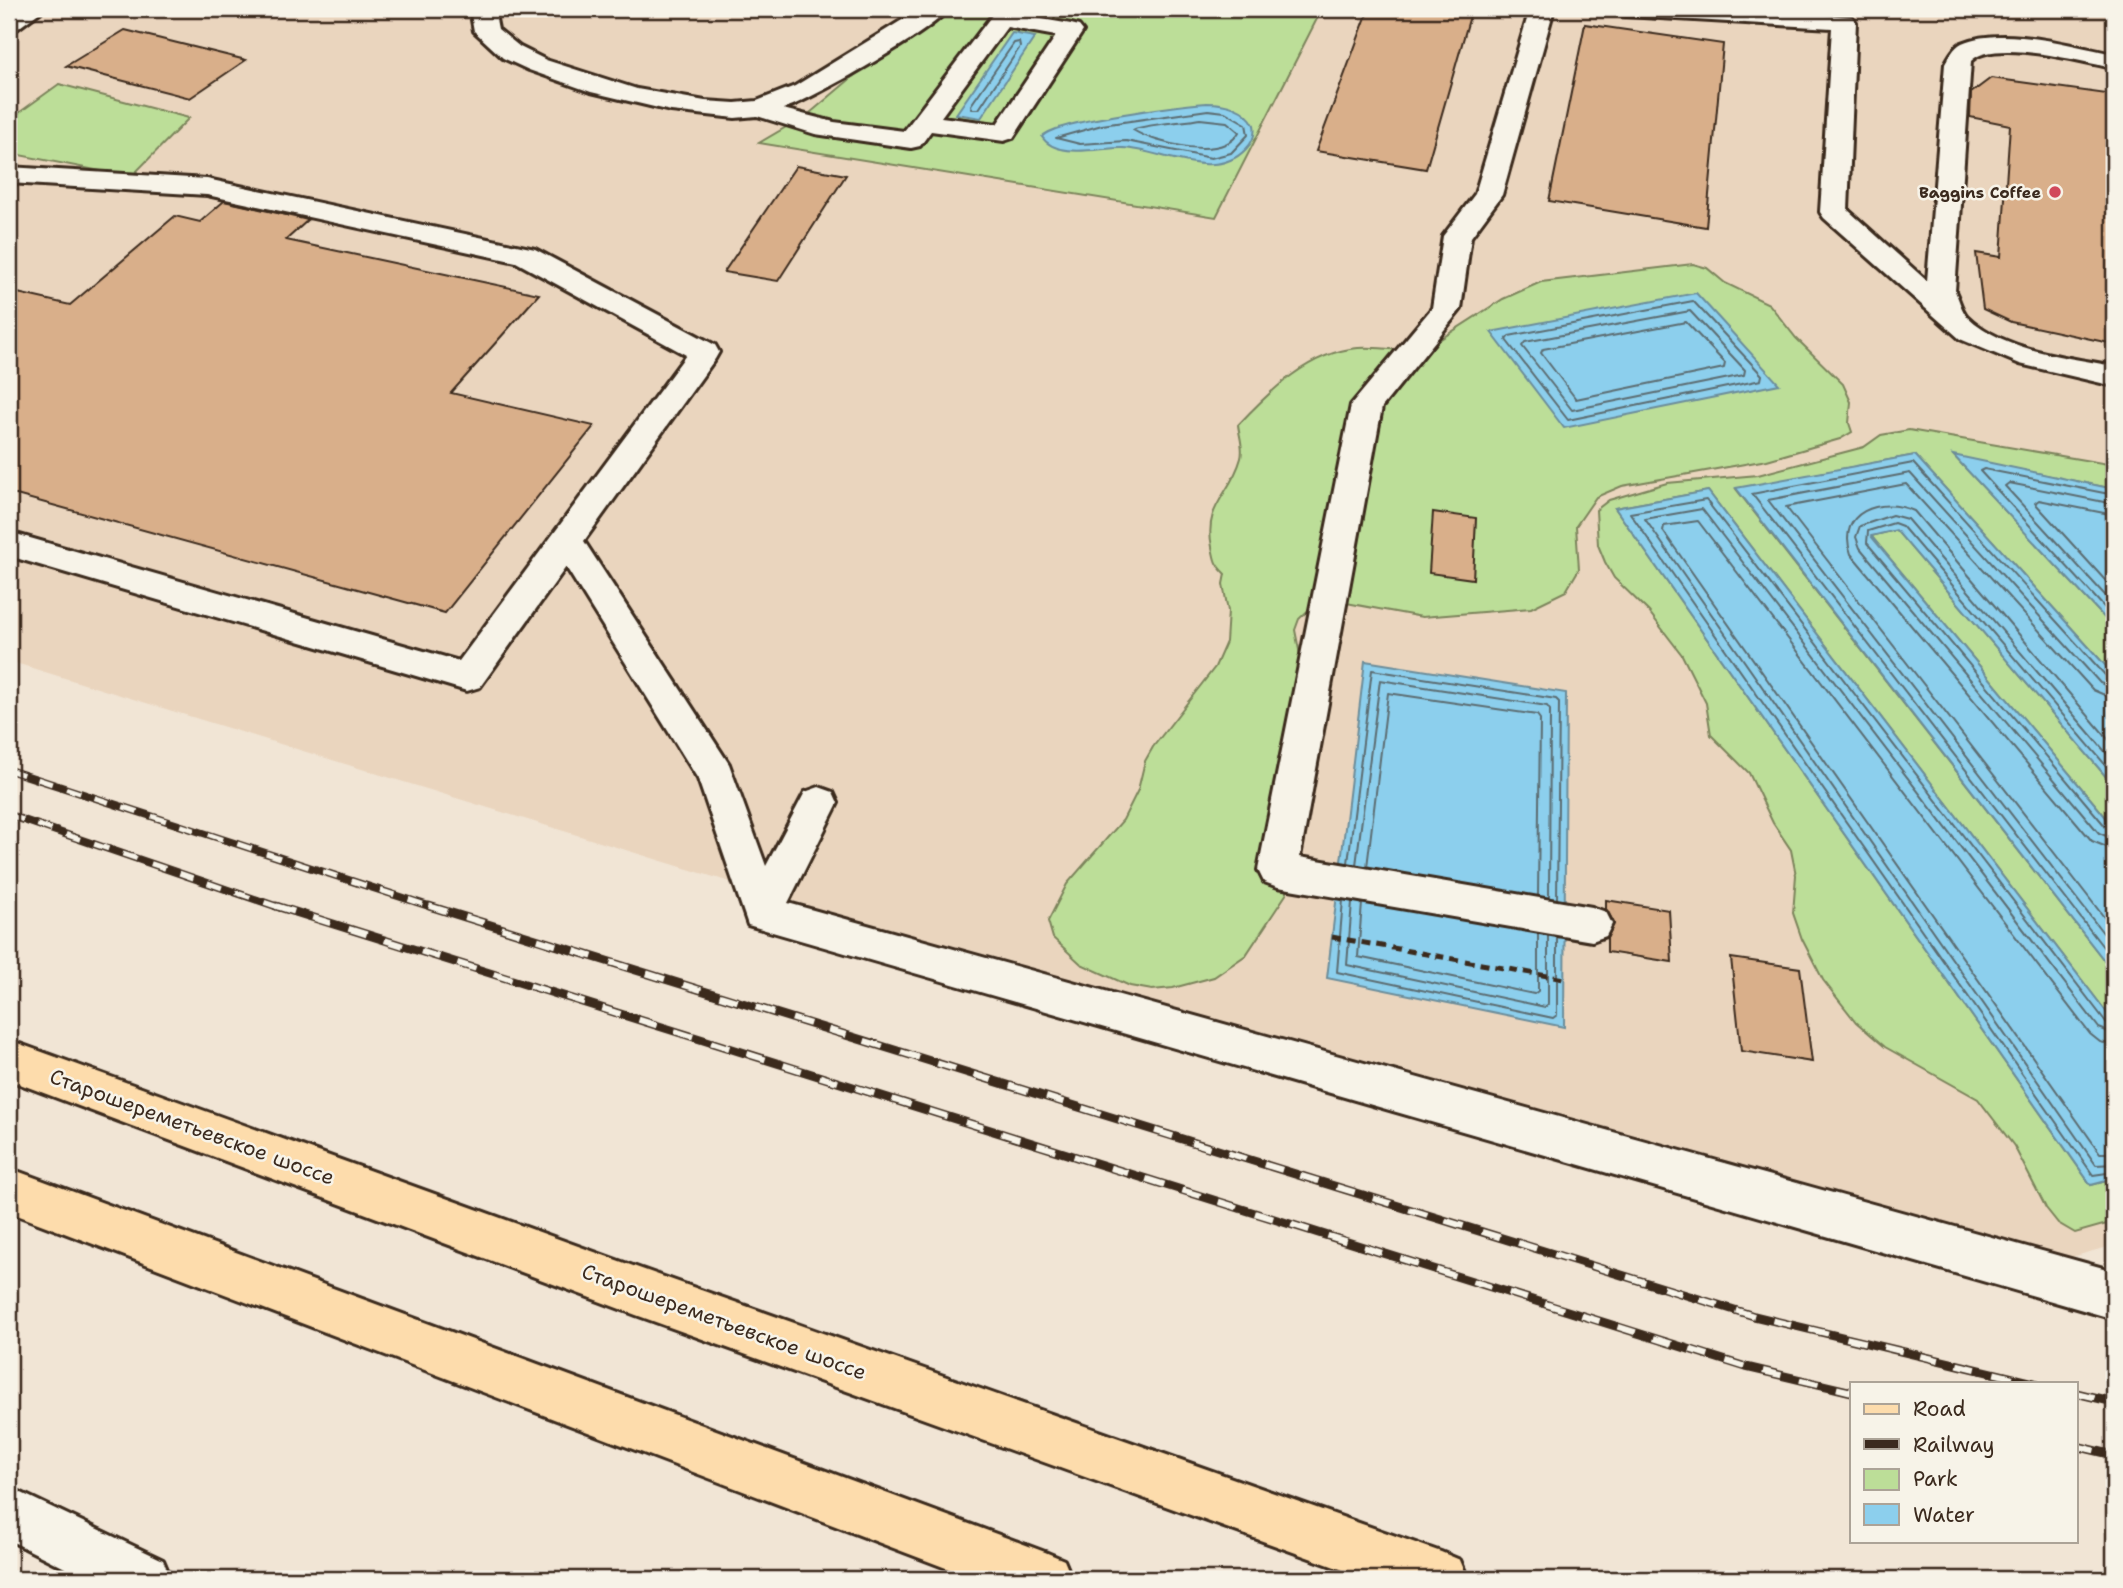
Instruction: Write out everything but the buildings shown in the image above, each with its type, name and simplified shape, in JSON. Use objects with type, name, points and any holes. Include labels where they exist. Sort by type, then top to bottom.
[{"type":"main road","name":"Старошереметьевское шоссе","points":[[9,1060],[636,1291],[1441,1579]]},
{"type":"main road","points":[[9,1190],[1045,1579]]},
{"type":"lane","points":[[9,24],[32,9]]},
{"type":"lane","points":[[482,9],[481,17],[486,31],[514,54],[573,78],[657,99],[718,110],[760,108],[840,71],[936,9]]},
{"type":"lane","points":[[1542,9],[1488,195],[1457,236],[1446,309],[1367,405],[1278,870],[1592,924]]},
{"type":"lane","points":[[1626,9],[1844,22],[1834,212],[1953,319],[1976,336],[2049,362],[2114,376]]},
{"type":"lane","points":[[760,108],[783,119],[819,128],[911,141],[925,122],[1001,19],[1071,31],[1004,133],[925,122]]},
{"type":"lane","points":[[1953,319],[1941,291],[1957,64],[1971,48],[1993,45],[2114,61]]},
{"type":"lane","points":[[9,175],[207,187],[524,255],[704,352],[467,677],[9,544]]},
{"type":"lane","points":[[567,541],[716,775],[762,913]]},
{"type":"lane","points":[[762,913],[819,803]]},
{"type":"lane","points":[[762,913],[2114,1295]]},
{"type":"lane","points":[[9,1513],[144,1579]]},
{"type":"path","points":[[1332,937],[1564,979]]},
{"type":"shaded area","points":[[9,9],[2114,9],[2114,1245],[2051,1263],[1008,967],[9,661]]},
{"type":"green space","points":[[950,9],[1322,9],[1216,217],[759,143],[810,113],[855,75]]},
{"type":"green space","points":[[59,84],[189,118],[131,177],[9,153],[9,120]]},
{"type":"green space","points":[[1693,264],[1707,268],[1725,283],[1769,304],[1796,338],[1843,384],[1851,402],[1849,423],[1852,432],[1840,439],[1767,460],[1622,486],[1596,497],[1576,526],[1579,569],[1566,591],[1531,608],[1422,617],[1341,602],[1318,601],[1299,619],[1295,630],[1303,670],[1287,893],[1246,955],[1214,977],[1173,988],[1152,990],[1130,986],[1081,964],[1053,938],[1048,921],[1067,884],[1123,820],[1138,790],[1145,761],[1153,747],[1215,667],[1226,642],[1228,611],[1223,584],[1225,574],[1216,562],[1210,533],[1215,510],[1237,471],[1241,458],[1242,445],[1238,425],[1292,375],[1323,357],[1358,348],[1411,350],[1428,347],[1503,299],[1541,282]]},
{"type":"green space","points":[[1909,430],[2114,465],[2114,489],[1954,456],[2114,628],[2114,675],[1915,455],[1736,489],[2114,973],[2114,1022],[1708,491],[1615,508],[2091,1185],[2114,1179],[2114,1222],[2075,1233],[2058,1223],[2046,1208],[2014,1146],[1978,1099],[1885,1047],[1856,1022],[1823,980],[1802,939],[1793,913],[1796,875],[1791,850],[1773,823],[1749,773],[1711,735],[1706,703],[1682,655],[1649,612],[1614,578],[1598,545],[1596,510],[1609,500],[1667,483],[1758,475],[1864,447],[1881,435]]},
{"type":"green space","points":[[1896,530],[2114,786],[2114,827],[1871,536]]},
{"type":"water","points":[[1012,33],[1035,37],[981,118],[956,114]]},
{"type":"water","points":[[1207,103],[1234,108],[1246,114],[1254,125],[1250,144],[1233,159],[1203,164],[1123,148],[1068,150],[1049,144],[1042,137],[1051,131],[1092,120]]},
{"type":"water","points":[[1696,293],[1779,384],[1564,428],[1491,332]]},
{"type":"water","points":[[1915,455],[2114,675],[2114,786],[1896,530],[1871,536],[2114,827],[2114,973],[1736,488]]},
{"type":"water","points":[[1953,455],[2114,489],[2114,628]]},
{"type":"water","points":[[1708,491],[2114,1022],[2114,1179],[2091,1185],[1615,508]]},
{"type":"water","points":[[1365,661],[1566,693],[1564,1027],[1327,978]]},
{"type":"railway","points":[[9,770],[435,908]]},
{"type":"railway","points":[[9,815],[281,908]]},
{"type":"railway","points":[[276,906],[1746,1367],[1850,1392]]},
{"type":"railway","points":[[429,906],[1754,1316],[2030,1382]]},
{"type":"railway","points":[[2078,1393],[2114,1402]]},
{"type":"railway","points":[[2078,1446],[2114,1455]]},
{"type":"place","name":"Baggins Coffee","points":[[2055,192]]}]
